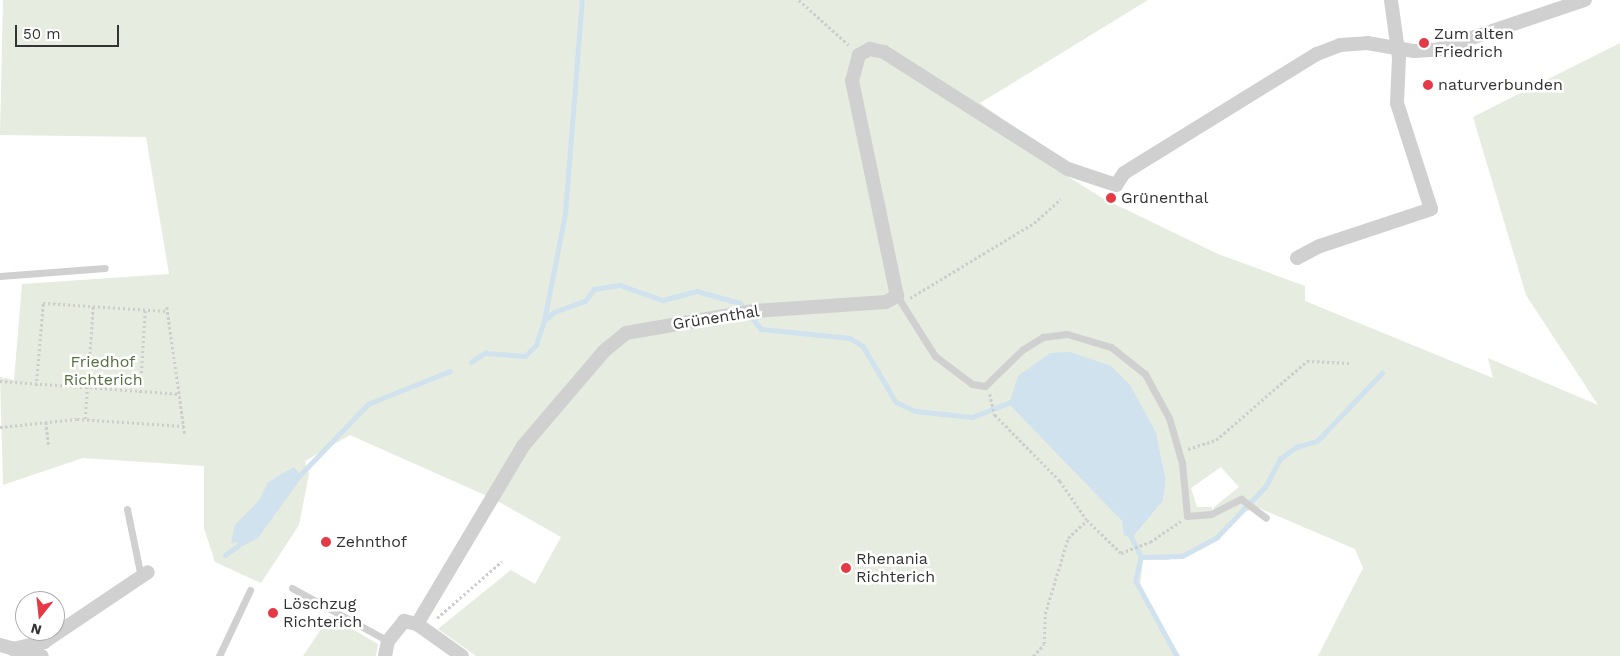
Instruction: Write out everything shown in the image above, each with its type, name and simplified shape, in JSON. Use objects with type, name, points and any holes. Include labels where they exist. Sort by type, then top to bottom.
[{"type":"street","points":[[1297,258],[1320,246],[1431,209],[1397,102],[1398,48],[1391,0]]},
{"type":"street","points":[[898,296],[852,81],[859,55],[870,49],[884,52],[1068,169],[1116,185],[1124,173],[1317,54],[1340,45],[1367,42],[1414,51],[1452,46],[1585,0]]},
{"type":"street","name":"Grünenthal","points":[[421,626],[524,446],[604,351],[626,333],[754,312],[886,302],[898,296]]},
{"type":"street","points":[[6,647],[44,642],[145,574]]},
{"type":"street","points":[[385,656],[388,641],[404,621],[421,626],[462,656]]},
{"type":"street","points":[[6,647],[42,656]]},
{"type":"lane","points":[[0,276],[104,268]]},
{"type":"lane","points":[[898,296],[935,356],[972,384],[985,386],[1022,350],[1043,337],[1068,334],[1111,347],[1145,374],[1169,418],[1180,452],[1187,516],[1211,514],[1240,499],[1266,518]]},
{"type":"lane","points":[[127,509],[145,574]]},
{"type":"lane","points":[[292,588],[388,641]]},
{"type":"lane","points":[[219,656],[250,590]]},
{"type":"path","points":[[799,0],[859,55]]},
{"type":"path","points":[[898,296],[903,300],[933,286],[1034,223],[1061,199]]},
{"type":"path","points":[[36,386],[43,303],[146,310],[167,309],[185,435]]},
{"type":"path","points":[[85,419],[93,306]]},
{"type":"path","points":[[140,392],[146,310]]},
{"type":"path","points":[[1180,452],[1216,440],[1307,362],[1349,363]]},
{"type":"path","points":[[0,381],[87,390],[180,394]]},
{"type":"path","points":[[991,401],[994,415],[1060,481],[1087,520],[1127,554],[1141,547],[1187,516]]},
{"type":"path","points":[[0,427],[85,419],[184,426]]},
{"type":"path","points":[[46,422],[49,447]]},
{"type":"path","points":[[1034,656],[1044,644],[1044,614],[1068,538],[1087,520]]},
{"type":"path","points":[[421,626],[502,560]]},
{"type":"green space","name":"Friedhof Richterich","points":[[3,0],[1148,0],[980,103],[1022,133],[1045,162],[1102,198],[1218,254],[1305,286],[1305,301],[1493,378],[1488,358],[1598,405],[1526,295],[1473,117],[1620,43],[1620,656],[1318,656],[1363,568],[1355,549],[1259,508],[1243,512],[1219,538],[1195,552],[1168,560],[1143,560],[1140,587],[1180,656],[476,656],[438,629],[511,570],[535,584],[561,537],[494,499],[350,435],[305,461],[309,474],[299,525],[261,583],[215,562],[204,528],[204,466],[83,458],[3,485],[0,377],[14,380],[22,284],[169,274],[146,137],[0,135]],"holes":[[[1130,386],[1156,432],[1166,480],[1163,501],[1132,538],[1122,521],[1011,404]],[[1221,467],[1239,487],[1214,507],[1212,516],[1212,507],[1197,507],[1191,488]]]},
{"type":"green space","points":[[330,616],[378,644],[376,656],[303,656]]},
{"type":"water","points":[[1070,352],[1111,366],[1130,385],[1156,432],[1166,480],[1163,501],[1132,538],[1124,535],[1122,521],[1009,404],[1018,376],[1050,353]]},
{"type":"water","points":[[294,467],[302,477],[258,538],[237,549],[238,542],[231,543],[235,525],[260,499],[268,482]]},
{"type":"waterway","points":[[544,321],[565,214],[582,0]]},
{"type":"waterway","points":[[471,362],[485,353],[525,356],[536,345],[544,321],[554,312],[585,301],[594,289],[620,285],[663,300],[697,291],[740,303],[761,329],[850,338],[863,346],[896,402],[915,411],[972,417],[1013,401]]},
{"type":"waterway","points":[[299,476],[368,404],[450,371]]},
{"type":"waterway","points":[[1141,557],[1182,556],[1217,537],[1265,487],[1280,459],[1296,447],[1317,441],[1382,373]]},
{"type":"waterway","points":[[1129,532],[1141,557],[1136,581],[1177,656]]},
{"type":"waterway","points":[[225,555],[239,545]]},
{"type":"place","name":"Zum alten Friedrich","points":[[1424,43]]},
{"type":"place","name":"naturverbunden","points":[[1428,85]]},
{"type":"place","name":"Grünenthal","points":[[1111,198]]},
{"type":"place","name":"Zehnthof","points":[[326,542]]},
{"type":"place","name":"Rhenania Richterich","points":[[846,568]]},
{"type":"place","name":"Löschzug Richterich","points":[[273,613]]}]
